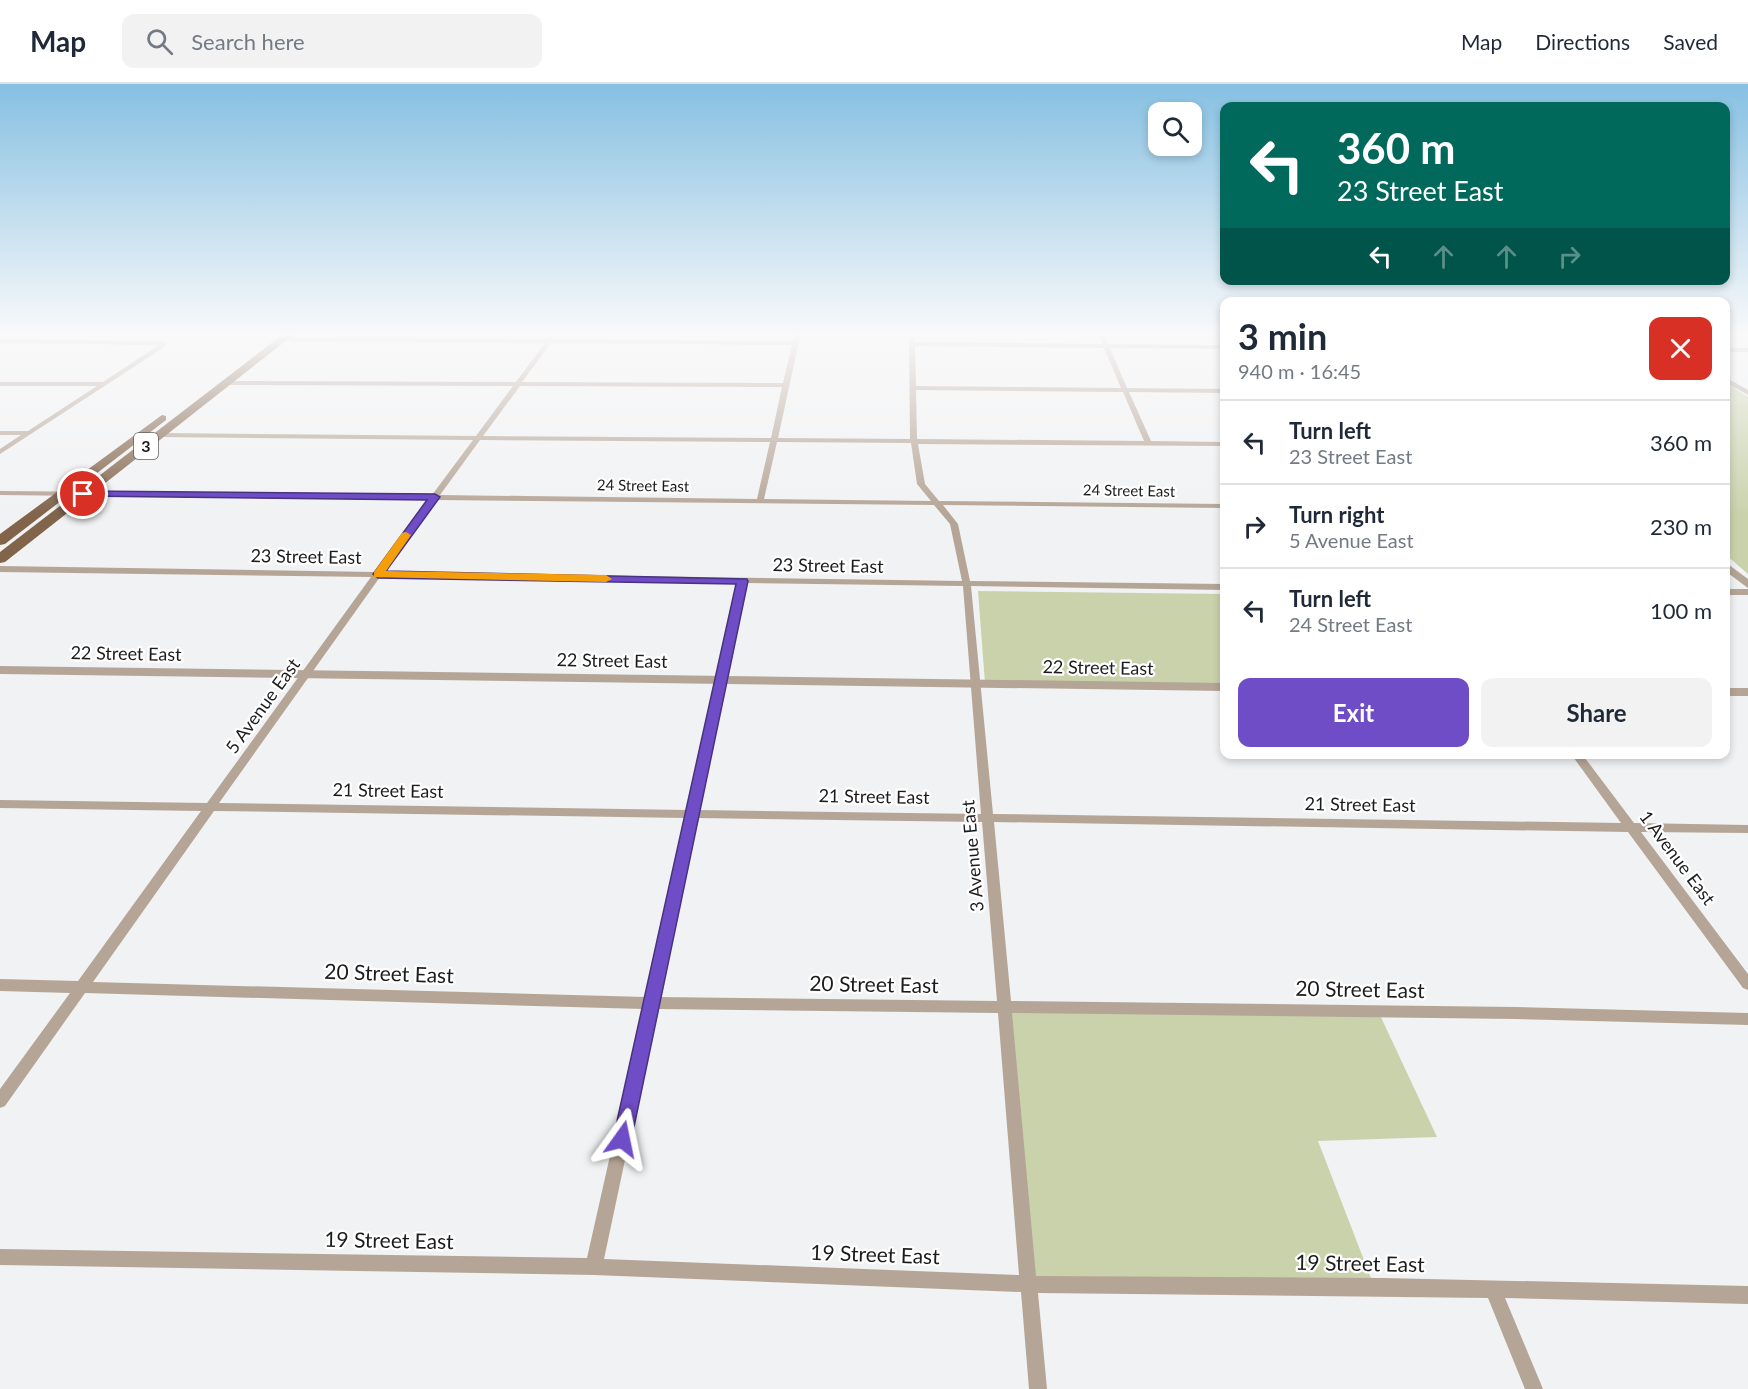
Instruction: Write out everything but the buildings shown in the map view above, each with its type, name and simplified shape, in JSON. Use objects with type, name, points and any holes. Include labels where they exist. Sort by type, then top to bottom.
[{"type":"main road","name":"3","points":[[0,542],[62,494],[202,393]]},
{"type":"main road","name":"3","points":[[0,560],[213,393]]},
{"type":"street","points":[[0,452],[90,393]]},
{"type":"street","name":"5 Avenue East","points":[[0,1101],[511,393]]},
{"type":"street","points":[[760,501],[783,393]]},
{"type":"street","name":"3 Avenue East","points":[[912,393],[914,442],[921,484],[954,524],[967,585],[1038,1389]]},
{"type":"street","points":[[1126,393],[1148,443]]},
{"type":"street","points":[[0,433],[29,433]]},
{"type":"street","points":[[160,435],[1220,444]]},
{"type":"street","name":"24 Street East","points":[[0,493],[1220,506]]},
{"type":"street","name":"23 Street East","points":[[0,569],[1220,587]]},
{"type":"street","points":[[1730,569],[1748,585]]},
{"type":"street","points":[[594,1267],[743,581]]},
{"type":"street","points":[[1730,592],[1748,592]]},
{"type":"street","name":"22 Street East","points":[[0,670],[1220,687]]},
{"type":"street","points":[[1730,692],[1748,692]]},
{"type":"street","name":"1 Avenue East","points":[[1580,759],[1748,984]]},
{"type":"street","name":"21 Street East","points":[[0,804],[1748,829]]},
{"type":"street","name":"20 Street East","points":[[0,985],[650,1003],[1515,1012],[1748,1019]]},
{"type":"street","name":"19 Street East","points":[[0,1257],[594,1267],[1028,1284],[1748,1294]]},
{"type":"street","points":[[1493,1290],[1534,1389]]},
{"type":"green space","points":[[1730,393],[1742,393],[1748,397],[1748,574],[1730,558]]},
{"type":"green space","points":[[978,591],[1220,594],[1220,685],[985,683]]},
{"type":"green space","points":[[1006,1007],[1379,1013],[1437,1137],[1318,1141],[1374,1286],[1032,1279]]},
{"type":"slow traffic","points":[[406,535],[378,574],[606,579]]},
{"type":"route","points":[[83,494],[435,497],[378,574],[743,581],[622,1139]]}]
